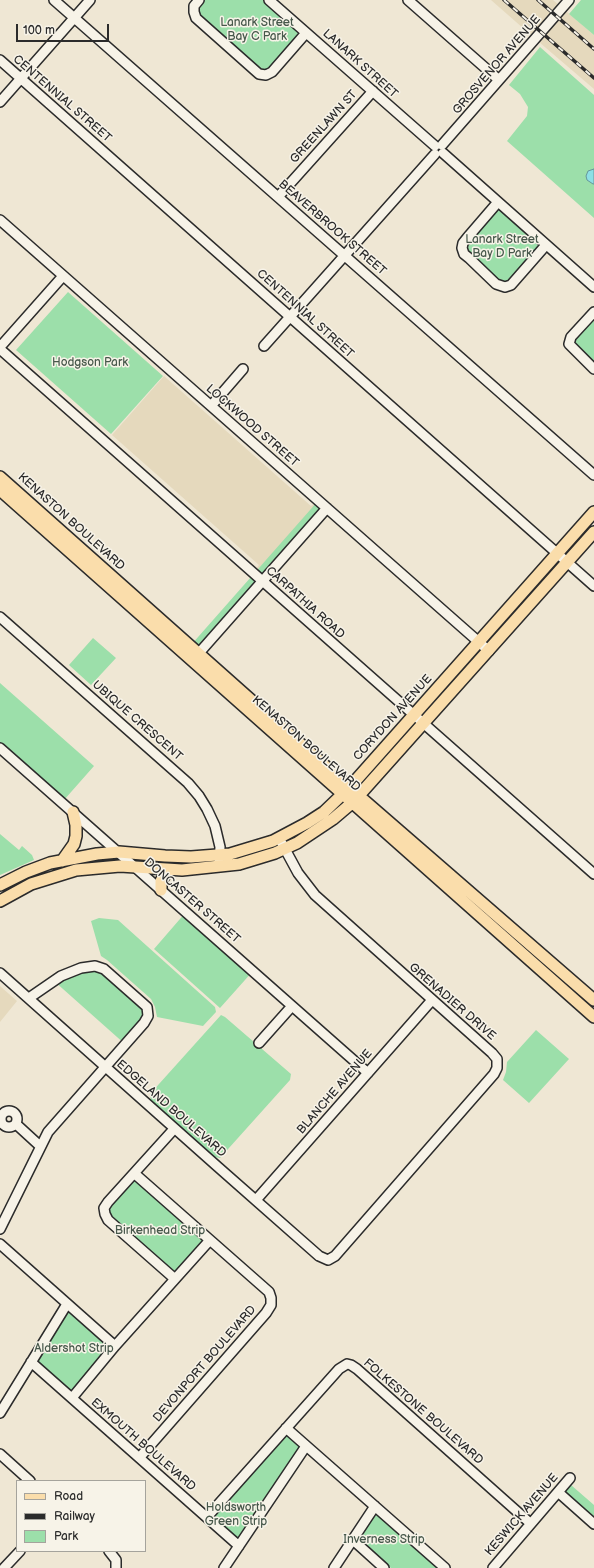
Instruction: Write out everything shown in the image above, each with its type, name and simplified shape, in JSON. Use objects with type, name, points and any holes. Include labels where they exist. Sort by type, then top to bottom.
[{"type":"main road","name":"KENASTON BOULEVARD","points":[[0,476],[199,652],[346,791]]},
{"type":"main road","name":"KENASTON BOULEVARD","points":[[0,490],[346,791],[594,1000]]},
{"type":"main road","name":"CORYDON AVENUE","points":[[0,884],[50,863],[97,854],[118,852],[191,857],[220,855],[258,846],[279,838],[324,812],[346,791],[414,716],[594,512]]},
{"type":"main road","points":[[0,901],[31,884],[76,870],[120,866],[163,869],[219,866],[239,864],[285,850],[332,819],[356,799],[594,532]]},
{"type":"main road","name":"KENASTON BOULEVARD","points":[[356,799],[594,1017]]},
{"type":"main road","points":[[62,861],[74,844],[76,836],[76,825],[72,812]]},
{"type":"main road","points":[[97,854],[98,867]]},
{"type":"main road","points":[[158,855],[163,869],[161,890]]},
{"type":"street","name":"BEAVERBROOK STREET","points":[[54,0],[594,475]]},
{"type":"street","points":[[0,102],[90,0]]},
{"type":"street","points":[[199,0],[194,6],[196,18],[259,74],[266,75],[272,72],[306,33]]},
{"type":"street","name":"LANARK STREET","points":[[269,0],[594,286]]},
{"type":"street","points":[[408,0],[499,80]]},
{"type":"street","name":"GROSVENOR AVENUE","points":[[264,346],[439,150],[569,0]]},
{"type":"street","name":"CENTENNIAL STREET","points":[[0,60],[594,586]]},
{"type":"street","name":"GREENLAWN ST","points":[[278,197],[373,92]]},
{"type":"street","points":[[498,202],[463,243],[462,248],[464,254],[496,284],[505,287],[511,286],[546,245]]},
{"type":"street","name":"LOCKWOOD STREET","points":[[0,220],[488,651]]},
{"type":"street","points":[[0,348],[63,276]]},
{"type":"street","points":[[594,312],[571,337],[570,344],[594,369]]},
{"type":"street","name":"CARPATHIA ROAD","points":[[0,348],[594,874]]},
{"type":"street","points":[[210,406],[243,369]]},
{"type":"street","points":[[199,652],[327,508]]},
{"type":"street","name":"UBIQUE CRESCENT","points":[[0,617],[188,783],[208,809],[215,826],[220,847],[219,866]]},
{"type":"street","name":"DONCASTER STREET","points":[[0,748],[368,1073]]},
{"type":"street","name":"GRENADIER DRIVE","points":[[279,838],[298,873],[315,895],[497,1059],[497,1068],[494,1074],[345,1244],[328,1260]]},
{"type":"street","points":[[0,1229],[48,1132],[106,1068],[144,1023],[148,1016],[147,1007],[104,969],[95,966],[81,968],[61,976],[29,998]]},
{"type":"street","name":"EDGELAND BOULEVARD","points":[[0,973],[174,1129],[319,1256],[328,1260]]},
{"type":"street","name":"BLANCHE AVENUE","points":[[256,1200],[432,1000]]},
{"type":"street","points":[[259,1043],[292,1006]]},
{"type":"street","points":[[16,1124],[40,1146]]},
{"type":"street","points":[[174,1129],[104,1208],[108,1220],[176,1279]]},
{"type":"street","name":"DEVONPORT BOULEVARD","points":[[134,1174],[269,1292],[271,1298],[271,1305],[266,1313],[140,1457]]},
{"type":"street","points":[[72,1398],[115,1346],[210,1240]]},
{"type":"street","points":[[0,1244],[115,1346]]},
{"type":"street","points":[[0,1412],[67,1304]]},
{"type":"street","name":"EXMOUTH BOULEVARD","points":[[31,1362],[239,1546]]},
{"type":"street","name":"FOLKESTONE BOULEVARD","points":[[207,1517],[339,1368],[343,1365],[350,1364],[530,1523]]},
{"type":"street","points":[[286,1428],[445,1568]]},
{"type":"street","points":[[224,1568],[306,1446]]},
{"type":"street","points":[[0,1454],[29,1480]]},
{"type":"street","name":"KESWICK AVENUE","points":[[493,1568],[570,1478]]},
{"type":"street","points":[[558,1492],[594,1524]]},
{"type":"street","points":[[334,1568],[375,1506]]},
{"type":"street","points":[[353,1540],[384,1568]]},
{"type":"street","points":[[4,1568],[19,1552]]},
{"type":"street","points":[[110,1552],[116,1560],[116,1568]]},
{"type":"shaded area","points":[[491,0],[553,0],[559,5],[532,36]]},
{"type":"shaded area","points":[[566,11],[594,35],[594,89],[539,42]]},
{"type":"shaded area","points":[[164,376],[311,506],[318,501],[327,508],[253,573],[259,565],[112,435]]},
{"type":"shaded area","points":[[0,986],[17,1001],[0,1022]]},
{"type":"green space","name":"Lanark Street Bay C Park","points":[[204,0],[264,0],[301,32],[269,69],[264,70],[259,68],[199,15],[198,7]]},
{"type":"green space","points":[[581,0],[594,0],[594,35],[569,14]]},
{"type":"green space","points":[[540,47],[594,95],[594,218],[507,141],[527,116],[528,107],[520,94],[509,85]]},
{"type":"green space","name":"Lanark Street Bay D Park","points":[[498,202],[546,245],[505,287],[469,258],[463,243]]},
{"type":"green space","name":"Hodgson Park","points":[[68,292],[163,376],[111,434],[16,350]]},
{"type":"green space","points":[[594,312],[594,369],[573,348],[571,337]]},
{"type":"green space","points":[[318,501],[327,508],[199,653],[191,645]]},
{"type":"green space","points":[[93,638],[116,658],[91,685],[69,665]]},
{"type":"green space","points":[[0,683],[94,766],[64,800],[0,743]]},
{"type":"green space","points":[[0,834],[19,850],[22,846],[32,855],[34,860],[0,875]]},
{"type":"green space","points":[[186,912],[253,971],[220,1008],[154,949]]},
{"type":"green space","points":[[99,918],[118,920],[215,1007],[216,1012],[203,1026],[157,1017],[155,1007],[151,999],[101,956],[91,921]]},
{"type":"green space","points":[[95,966],[147,1007],[148,1016],[126,1045],[54,981]]},
{"type":"green space","points":[[221,1015],[291,1074],[290,1080],[220,1158],[215,1157],[151,1101],[150,1094]]},
{"type":"green space","points":[[536,1030],[569,1059],[529,1103],[503,1080],[507,1062]]},
{"type":"green space","name":"Birkenhead Strip","points":[[135,1174],[210,1240],[175,1279],[108,1220],[108,1202]]},
{"type":"green space","name":"Aldershot Strip","points":[[67,1304],[115,1346],[72,1398],[31,1362]]},
{"type":"green space","name":"Holdsworth Green Strip","points":[[286,1428],[306,1446],[239,1546],[207,1517]]},
{"type":"green space","points":[[571,1485],[594,1505],[594,1519],[567,1495],[565,1490],[566,1486]]},
{"type":"green space","name":"Inverness Strip","points":[[379,1515],[441,1568],[391,1568],[363,1543],[361,1539],[361,1535],[371,1520],[375,1516]]},
{"type":"water","points":[[594,169],[593,184],[587,180],[586,176],[588,171]]},
{"type":"railway","points":[[504,0],[594,78]]},
{"type":"railway","points":[[538,0],[594,49]]}]
